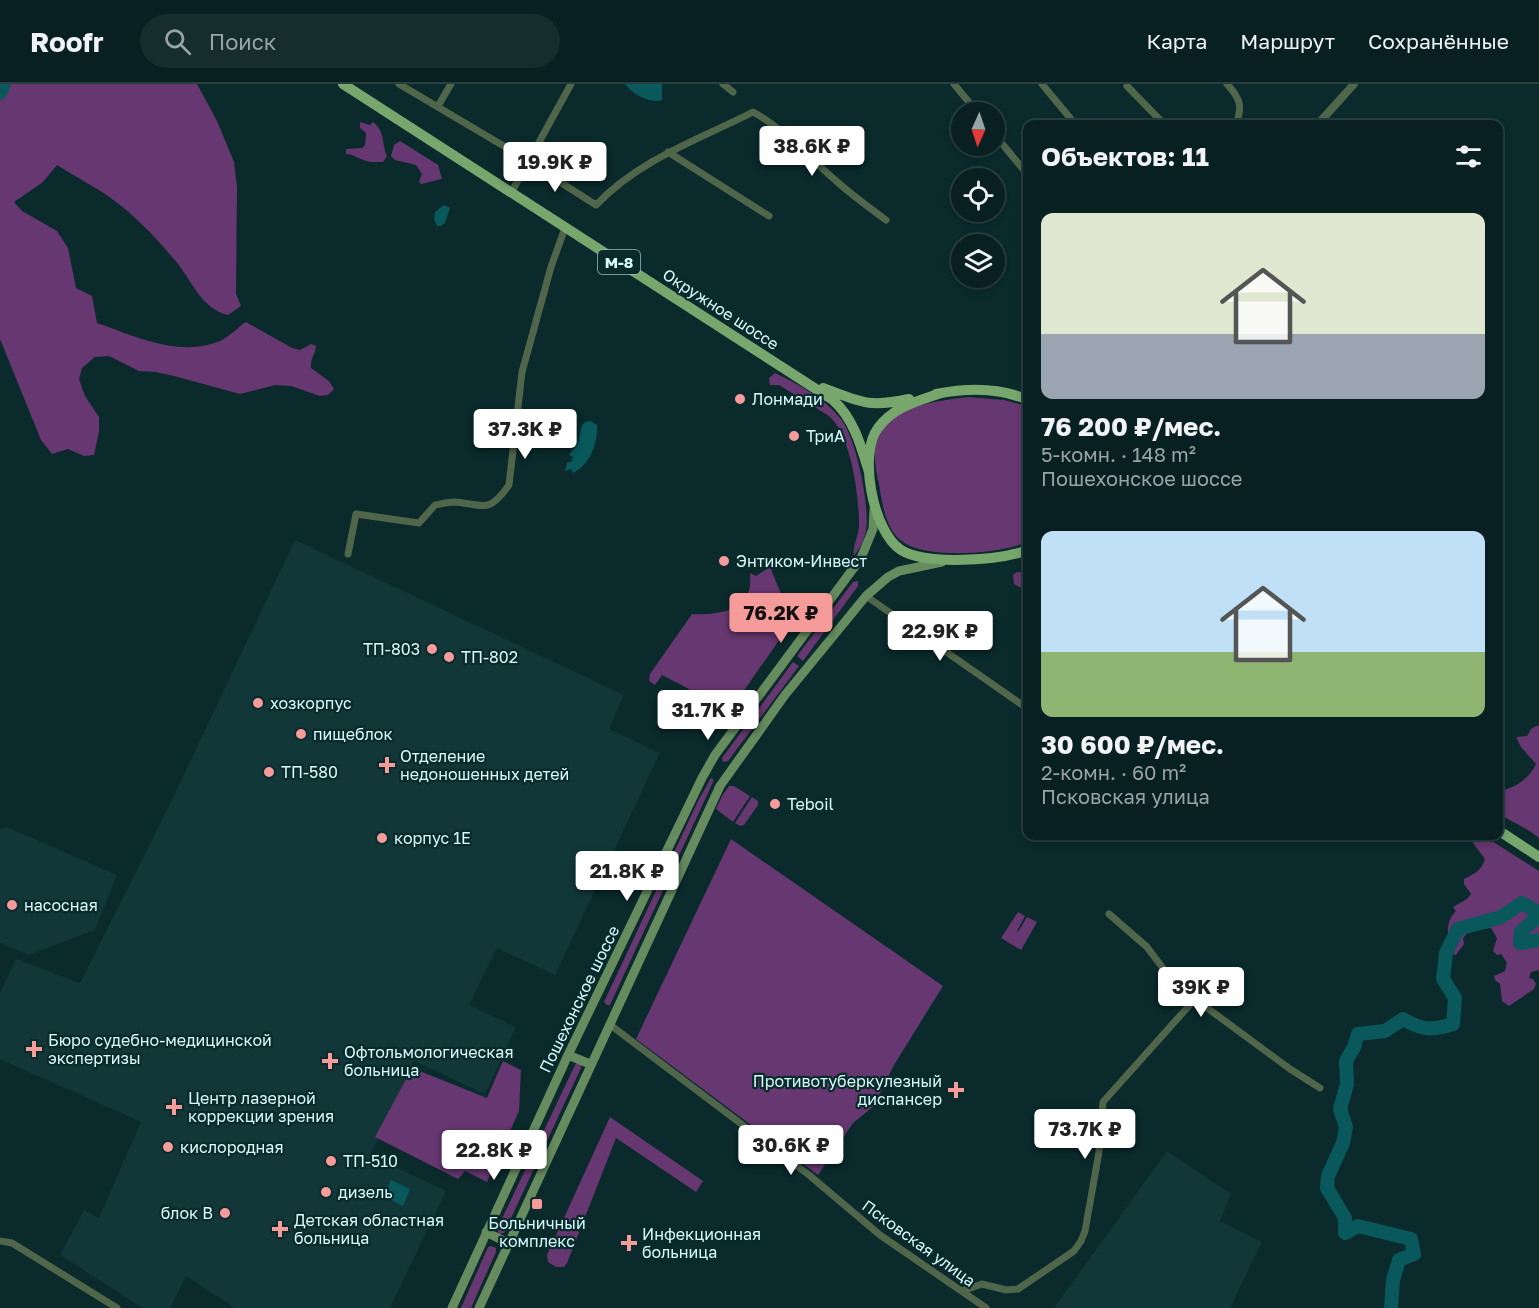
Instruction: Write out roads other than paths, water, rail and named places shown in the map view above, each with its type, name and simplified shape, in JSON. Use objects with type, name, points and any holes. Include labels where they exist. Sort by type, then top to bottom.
[{"type":"main road","name":"Окружное шоссе","points":[[343,84],[833,400],[845,413],[859,441],[869,472]]},
{"type":"main road","name":"Окружное шоссе","points":[[811,384],[861,402],[877,405],[941,393],[977,390],[1006,392],[1023,398]]},
{"type":"main road","name":"Окружное шоссе","points":[[941,393],[899,409],[881,423],[873,434],[869,445],[869,472],[873,500],[888,535],[900,549],[924,557],[953,560],[1006,556],[1023,558]]},
{"type":"main road","name":"Пошехонское шоссе","points":[[452,1308],[568,1055],[711,763],[864,554],[873,530],[873,500]]},
{"type":"main road","name":"Окружное шоссе","points":[[1006,556],[1023,551]]},
{"type":"main road","points":[[479,1308],[590,1064],[704,821],[729,773],[807,667],[866,596],[888,577],[899,571],[953,560]]},
{"type":"main road","points":[[711,763],[729,773]]},
{"type":"main road","points":[[1503,833],[1539,856]]},
{"type":"main road","points":[[568,1055],[590,1064]]},
{"type":"main road","points":[[486,1232],[508,1243]]},
{"type":"street","points":[[399,84],[527,160],[596,205],[624,179],[668,152],[753,112],[787,138],[844,189],[886,219]]},
{"type":"street","points":[[438,106],[451,84]]},
{"type":"street","points":[[511,193],[527,160],[571,84]]},
{"type":"street","points":[[723,84],[733,92]]},
{"type":"street","points":[[954,84],[969,102]]},
{"type":"street","points":[[1042,84],[1072,120]]},
{"type":"street","points":[[1227,84],[1239,98],[1241,105],[1237,120]]},
{"type":"street","points":[[1322,120],[1354,84]]},
{"type":"street","points":[[1127,86],[1160,120]]},
{"type":"street","points":[[1005,147],[1023,169]]},
{"type":"street","points":[[668,152],[769,216]]},
{"type":"street","points":[[348,554],[356,514],[419,523],[435,504],[453,502],[484,507],[500,498],[509,485],[522,372],[551,267],[565,228]]},
{"type":"street","points":[[1006,392],[1023,392]]},
{"type":"street","points":[[866,596],[1023,706]]},
{"type":"street","points":[[1109,914],[1147,947],[1168,975],[1195,999],[1290,1069],[1320,1088]]},
{"type":"street","points":[[962,1291],[982,1284],[1006,1290],[1018,1289],[1074,1251],[1085,1231],[1099,1152],[1102,1102],[1195,999]]},
{"type":"street","name":"Псковская улица","points":[[609,1024],[809,1174],[880,1235],[986,1308]]},
{"type":"street","points":[[0,1242],[12,1243],[117,1308]]},
{"type":"waterway","points":[[0,93],[4,84]]},
{"type":"waterway","points":[[1391,1308],[1393,1280],[1399,1260],[1414,1254],[1411,1239],[1358,1226],[1345,1233],[1345,1218],[1327,1188],[1328,1176],[1343,1143],[1346,1127],[1340,1109],[1347,1084],[1346,1061],[1358,1034],[1385,1031],[1403,1019],[1427,1028],[1439,1028],[1453,1024],[1455,998],[1443,979],[1446,953],[1458,929],[1501,917],[1522,903],[1538,912],[1533,921],[1521,932],[1520,943],[1539,940]]},
{"type":"place","name":"Лонмади","points":[[740,399]]},
{"type":"place","name":"ТриА","points":[[794,436]]},
{"type":"place","name":"Энтиком-Инвест","points":[[724,561]]},
{"type":"place","name":"ТП-803","points":[[432,649]]},
{"type":"place","name":"ТП-802","points":[[449,657]]},
{"type":"place","name":"хозкорпус","points":[[258,703]]},
{"type":"place","name":"пищеблок","points":[[301,734]]},
{"type":"place","name":"Отделение недоношенных детей","points":[[387,765]]},
{"type":"place","name":"ТП-580","points":[[269,772]]},
{"type":"place","name":"Teboil","points":[[775,804]]},
{"type":"place","name":"корпус 1Е","points":[[382,838]]},
{"type":"place","name":"насосная","points":[[12,905]]},
{"type":"place","name":"Бюро судебно-медицинской экспертизы","points":[[34,1049]]},
{"type":"place","name":"Офтольмологическая больница","points":[[330,1061]]},
{"type":"place","name":"Противотуберкулезный диспансер","points":[[956,1090]]},
{"type":"place","name":"Центр лазерной коррекции зрения","points":[[174,1107]]},
{"type":"place","name":"кислородная","points":[[168,1147]]},
{"type":"place","name":"ТП-510","points":[[331,1161]]},
{"type":"place","name":"дизель","points":[[326,1192]]},
{"type":"place","name":"Больничный комплекс","points":[[537,1204]]},
{"type":"place","name":"блок В","points":[[225,1213]]},
{"type":"place","name":"Детская областная больница","points":[[280,1229]]},
{"type":"place","name":"Инфекционная больница","points":[[629,1243]]}]
